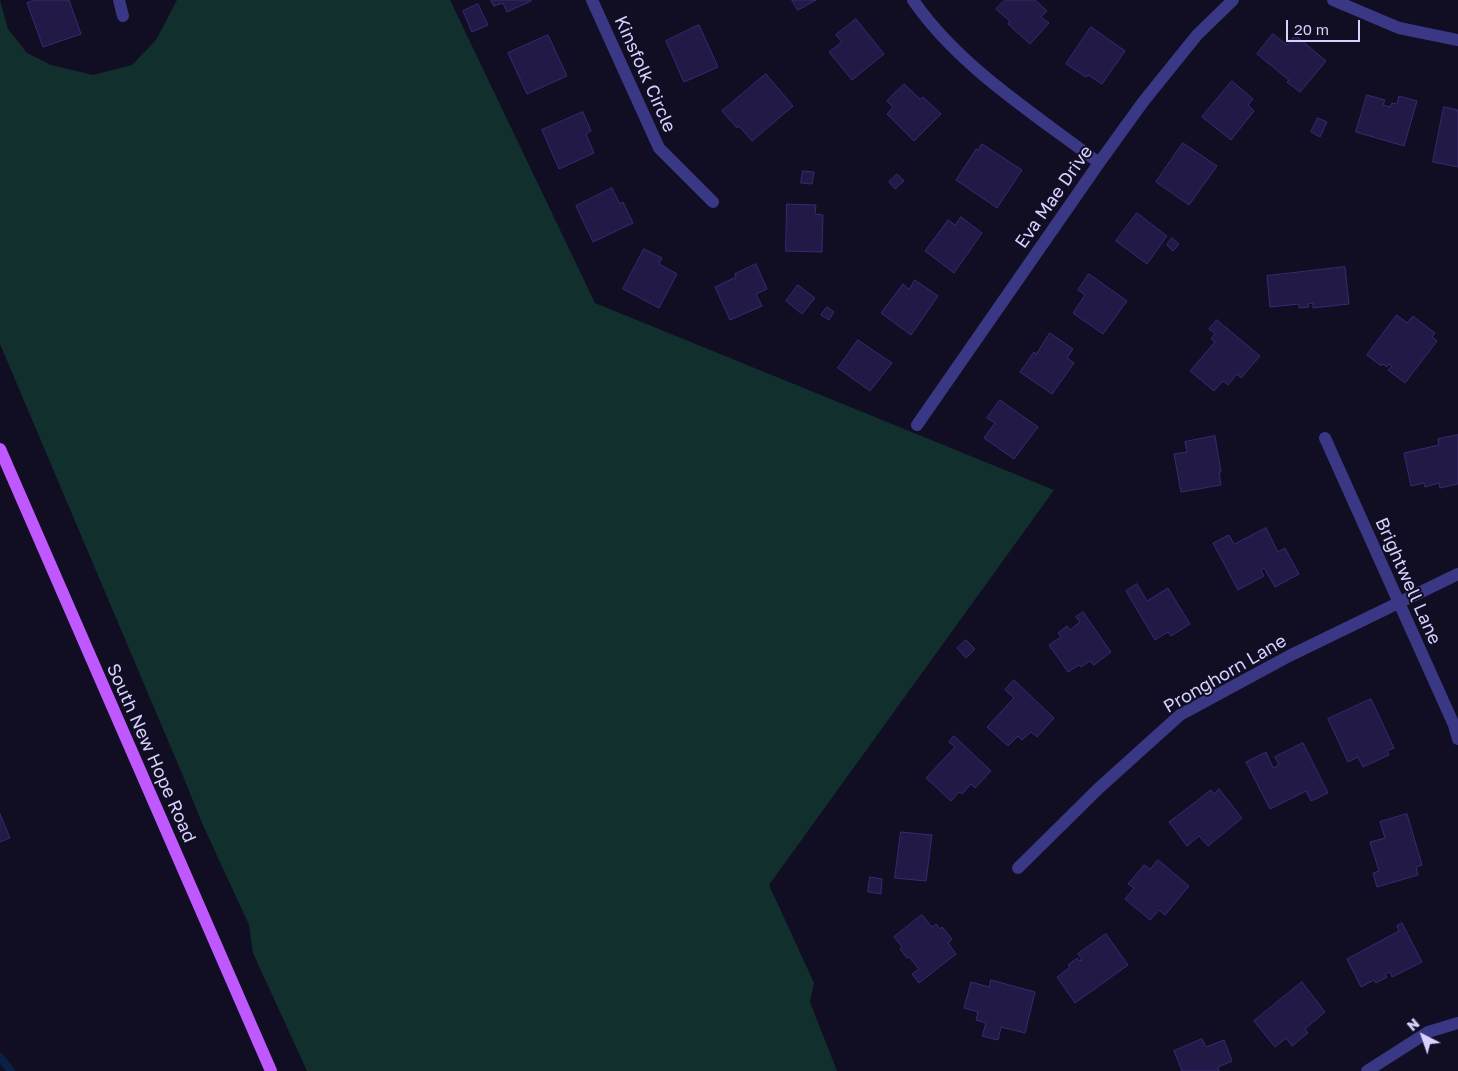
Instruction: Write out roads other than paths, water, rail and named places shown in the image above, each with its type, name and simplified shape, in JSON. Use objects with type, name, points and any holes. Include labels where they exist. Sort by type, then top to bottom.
[{"type":"main road","name":"South New Hope Road","points":[[0,449],[271,1071]]},
{"type":"street","points":[[119,0],[123,16]]},
{"type":"street","name":"Kinsfolk Circle","points":[[592,0],[659,148],[713,202]]},
{"type":"street","points":[[913,0],[924,16],[969,65],[1099,163]]},
{"type":"street","name":"Eva Mae Drive","points":[[917,425],[1143,102],[1197,35],[1233,0]]},
{"type":"street","points":[[1333,0],[1399,28],[1458,40]]},
{"type":"street","name":"Brightwell Lane","points":[[1325,438],[1454,725],[1458,739]]},
{"type":"street","name":"Pronghorn Lane","points":[[1018,868],[1099,788],[1180,715],[1289,656],[1458,574]]},
{"type":"street","points":[[1367,1071],[1428,1032],[1458,1023]]},
{"type":"waterway","points":[[0,1057],[11,1071]]}]
